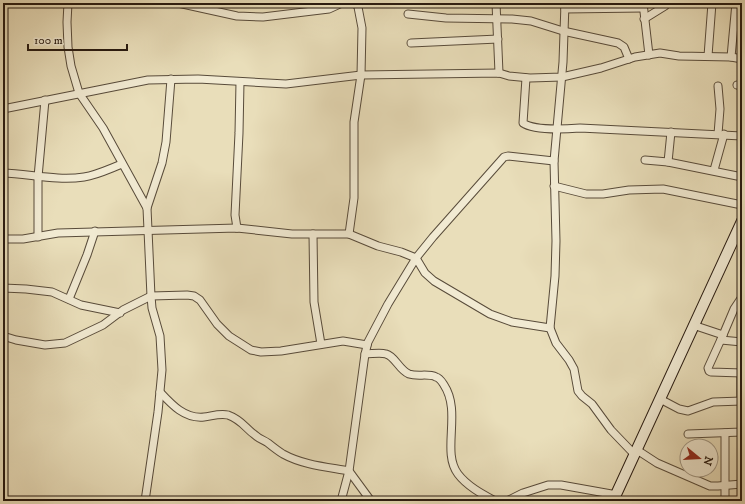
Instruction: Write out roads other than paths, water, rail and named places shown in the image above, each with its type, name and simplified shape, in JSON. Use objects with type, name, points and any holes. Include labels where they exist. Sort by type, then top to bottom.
[{"type":"street","points":[[68,3],[68,47],[71,66],[79,93],[103,128],[147,208]]},
{"type":"street","points":[[178,3],[237,16],[264,17],[328,9],[342,3]]},
{"type":"street","points":[[349,234],[354,198],[354,122],[361,75],[362,28],[358,7],[355,3]]},
{"type":"street","points":[[496,3],[499,73]]},
{"type":"street","points":[[644,19],[665,6],[667,3]]},
{"type":"street","points":[[708,56],[712,3]]},
{"type":"street","points":[[731,57],[736,3]]},
{"type":"street","points":[[650,55],[643,6],[565,6],[562,77],[554,162],[556,241],[555,276],[550,328],[556,343],[574,369],[578,391],[592,404],[611,430],[636,452],[696,481],[710,486],[742,484]]},
{"type":"street","points":[[408,14],[531,21],[563,31],[618,43],[624,47],[628,59]]},
{"type":"street","points":[[411,42],[498,39]]},
{"type":"street","points":[[3,109],[148,80],[198,79],[286,84],[361,75],[499,73],[526,78],[562,77],[601,68],[628,59],[660,54],[731,57],[742,59]]},
{"type":"street","points":[[526,78],[523,123],[529,127],[742,136]]},
{"type":"street","points":[[145,501],[153,451],[162,370],[160,336],[152,308],[147,208],[162,163],[166,142],[171,79]]},
{"type":"street","points":[[237,228],[235,215],[239,141],[240,82]]},
{"type":"street","points":[[714,170],[721,134],[718,86]]},
{"type":"street","points":[[38,237],[38,177],[45,100]]},
{"type":"street","points":[[668,162],[671,132]]},
{"type":"street","points":[[341,501],[349,471],[367,345],[388,304],[416,258],[504,157],[508,156],[554,162]]},
{"type":"street","points":[[645,160],[668,162],[742,176]]},
{"type":"street","points":[[3,172],[38,177],[83,177],[100,174],[122,164]]},
{"type":"street","points":[[554,186],[569,191],[597,194],[629,190],[663,189],[742,204]]},
{"type":"street","points":[[507,501],[523,493],[548,485],[561,484],[615,498],[742,221]]},
{"type":"street","points":[[3,239],[23,239],[58,233],[96,231],[237,228],[292,234],[349,234],[378,246],[401,252],[416,258],[425,273],[434,281],[490,314],[512,322],[550,328]]},
{"type":"street","points":[[69,299],[96,231]]},
{"type":"street","points":[[313,234],[314,302],[321,344]]},
{"type":"street","points":[[3,288],[52,292],[81,305],[120,313]]},
{"type":"street","points":[[3,336],[44,345],[65,343],[103,325],[120,313],[151,296],[169,294],[194,296],[200,300],[217,324],[229,336],[251,350],[261,352],[282,351],[343,341],[367,345]]},
{"type":"street","points":[[660,400],[679,409],[688,410],[713,402],[742,401],[741,373],[711,372],[708,368],[734,309],[742,297]]},
{"type":"street","points":[[693,325],[722,338],[742,342]]},
{"type":"street","points":[[365,354],[386,354],[390,356],[401,369],[409,374],[419,376],[430,375],[437,377],[442,382],[447,389],[452,407],[451,460],[457,474],[467,484],[495,501]]},
{"type":"street","points":[[160,392],[172,406],[181,412],[194,417],[217,414],[227,415],[237,419],[246,425],[254,435],[283,454],[296,460],[349,471],[371,501]]},
{"type":"street","points":[[688,434],[742,432]]},
{"type":"street","points":[[725,433],[725,501]]}]
